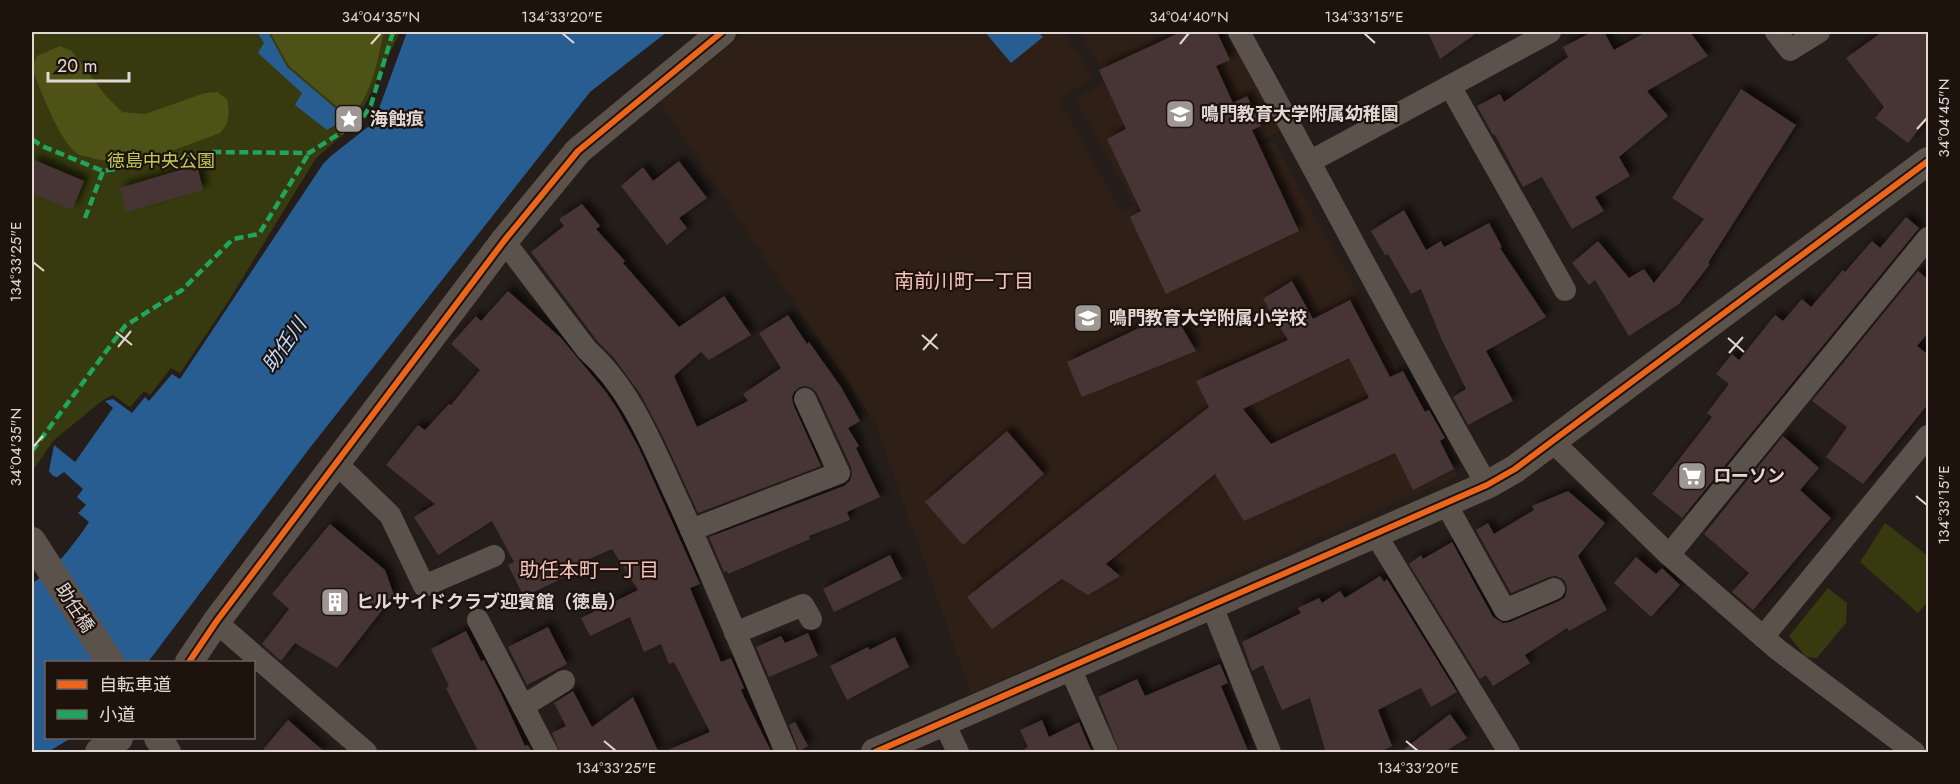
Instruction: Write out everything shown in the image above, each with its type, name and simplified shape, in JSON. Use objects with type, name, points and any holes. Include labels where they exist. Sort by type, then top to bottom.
[{"type":"street","points":[[190,661],[216,622],[504,241],[578,151],[722,32]]},
{"type":"street","points":[[1239,32],[1311,161],[1423,374],[1487,485]]},
{"type":"street","points":[[1311,161],[1550,32]]},
{"type":"street","points":[[1776,32],[1790,50],[1819,32]]},
{"type":"street","points":[[1450,86],[1565,290]]},
{"type":"street","points":[[875,753],[1487,485],[1515,469],[1929,161]]},
{"type":"street","points":[[1669,555],[1929,238]]},
{"type":"street","points":[[504,241],[587,350],[602,363],[637,411],[691,530],[786,753]]},
{"type":"street","points":[[691,530],[839,473],[805,399]]},
{"type":"street","points":[[1763,637],[1929,436]]},
{"type":"street","points":[[1552,441],[1669,555],[1763,637],[1914,753]]},
{"type":"street","points":[[337,464],[390,515],[424,586],[494,556]]},
{"type":"street","points":[[1446,504],[1506,610],[1554,589]]},
{"type":"street","points":[[1376,535],[1509,753]]},
{"type":"street","name":"助任橋","points":[[35,547],[109,661]]},
{"type":"street","points":[[735,633],[803,605],[810,619]]},
{"type":"street","points":[[1212,606],[1270,753]]},
{"type":"street","points":[[478,620],[547,753]]},
{"type":"street","points":[[216,622],[366,753]]},
{"type":"street","points":[[1070,668],[1107,753]]},
{"type":"street","points":[[523,705],[564,681]]},
{"type":"street","points":[[944,723],[958,753]]},
{"type":"street","points":[[99,753],[117,739]]},
{"type":"street","points":[[159,739],[167,753]]},
{"type":"shaded area","name":"鳴門教育大学附属小学校","points":[[746,32],[1063,32],[1093,76],[1059,100],[1121,211],[1273,140],[1458,475],[971,694],[876,425],[660,102]]},
{"type":"shaded area","name":"鳴門教育大学附属幼稚園","points":[[1079,32],[1228,32],[1285,128],[1134,203],[1075,100],[1109,79]]},
{"type":"green space","name":"徳島中央公園","points":[[32,32],[400,32],[367,101],[349,130],[316,158],[228,302],[180,373],[171,368],[150,395],[144,391],[130,407],[113,395],[103,400],[53,441],[32,472]]},
{"type":"green space","points":[[270,32],[384,32],[370,87],[352,115],[348,116],[289,66]]},
{"type":"green space","points":[[60,46],[72,51],[106,96],[122,112],[145,114],[205,93],[217,92],[227,99],[229,113],[226,125],[220,133],[141,159],[108,161],[79,155],[71,148],[57,127],[32,69],[37,56]]},
{"type":"green space","points":[[1885,523],[1928,556],[1928,601],[1918,613],[1860,562]]},
{"type":"green space","points":[[1828,588],[1847,603],[1846,623],[1817,658],[1806,657],[1789,636]]},
{"type":"water","points":[[257,32],[268,32],[287,67],[347,118],[327,130],[295,105],[302,93],[258,53],[264,43]]},
{"type":"water","name":"助任川","points":[[407,32],[667,32],[590,92],[309,449],[149,661],[45,661],[45,739],[69,739],[48,752],[32,752],[32,583],[56,564],[89,522],[78,513],[86,505],[77,497],[83,489],[64,472],[57,477],[49,471],[54,445],[75,462],[113,408],[105,401],[113,399],[132,413],[145,397],[149,401],[172,374],[180,379],[323,164],[374,122]]},
{"type":"water","points":[[985,32],[1038,32],[1043,37],[1011,63]]},
{"type":"building","points":[[1181,32],[1217,32],[1230,60],[1216,66],[1233,103],[1247,96],[1261,126],[1252,130],[1299,231],[1166,294],[1130,217],[1141,211],[1107,139],[1126,129],[1099,70]]},
{"type":"building","points":[[1428,32],[1478,32],[1440,59]]},
{"type":"building","points":[[1592,32],[1604,32],[1614,50],[1646,32],[1690,32],[1708,56],[1647,91],[1668,116],[1619,157],[1630,176],[1595,197],[1604,211],[1572,229],[1542,177],[1523,187],[1477,106],[1500,94],[1504,102],[1568,57],[1563,47]]},
{"type":"building","points":[[1882,32],[1929,32],[1929,117],[1908,143],[1875,118],[1884,107],[1846,58]]},
{"type":"building","points":[[1741,89],[1796,125],[1708,263],[1710,264],[1679,304],[1629,336],[1595,280],[1589,285],[1572,263],[1598,241],[1629,278],[1644,269],[1654,283],[1704,219],[1672,198]]},
{"type":"building","points":[[32,159],[84,181],[72,210],[32,193]]},
{"type":"building","points":[[679,161],[707,198],[679,218],[687,228],[667,245],[621,186],[643,167],[653,181]]},
{"type":"building","points":[[197,165],[203,190],[126,212],[120,188]]},
{"type":"building","points":[[582,204],[600,226],[596,229],[679,327],[724,296],[751,335],[709,360],[701,352],[674,376],[697,427],[748,401],[743,394],[781,368],[759,333],[788,315],[807,344],[809,342],[841,387],[860,421],[848,428],[859,446],[856,448],[880,497],[847,512],[850,520],[809,536],[810,539],[728,574],[727,571],[724,572],[709,537],[844,486],[850,481],[851,467],[817,393],[812,388],[800,387],[794,392],[793,404],[821,466],[698,513],[641,395],[531,252],[564,226],[559,219]]},
{"type":"building","points":[[1404,210],[1426,250],[1441,241],[1444,247],[1489,223],[1502,247],[1500,248],[1546,317],[1486,351],[1513,401],[1468,425],[1453,397],[1466,389],[1441,338],[1421,289],[1411,294],[1388,254],[1385,255],[1371,231]]},
{"type":"building","points":[[1906,217],[1919,228],[1682,518],[1652,494],[1712,417],[1707,413],[1729,384],[1716,374],[1732,354],[1739,360],[1775,315],[1783,321],[1802,299],[1811,307],[1872,241],[1880,248]]},
{"type":"building","points":[[1918,271],[1929,280],[1929,332],[1917,346],[1929,355],[1929,403],[1863,484],[1826,457],[1847,427],[1812,401]]},
{"type":"building","points":[[1292,281],[1313,319],[1350,300],[1390,377],[1403,371],[1425,412],[1429,410],[1445,438],[1440,441],[1454,469],[1413,490],[1395,453],[1244,521],[1215,474],[1106,564],[1120,576],[1088,595],[1062,579],[992,629],[967,597],[1209,407],[1196,381],[1288,340],[1263,299]],"holes":[[[1349,358],[1369,398],[1271,444],[1243,409]]]},
{"type":"building","points":[[508,291],[561,338],[618,410],[639,448],[700,584],[690,588],[721,662],[731,658],[744,688],[741,690],[772,753],[661,753],[710,732],[674,662],[669,664],[661,644],[644,652],[630,617],[590,636],[581,618],[638,590],[612,549],[564,570],[567,576],[524,597],[508,565],[514,562],[492,521],[438,555],[414,517],[435,504],[386,465],[418,425],[425,430],[449,404],[451,405],[480,370],[451,344],[476,316],[481,321]]},
{"type":"building","points":[[1173,312],[1196,351],[1082,397],[1067,362]]},
{"type":"building","points":[[1007,431],[1044,474],[963,545],[925,502]]},
{"type":"building","points":[[1783,436],[1819,468],[1800,490],[1831,518],[1753,610],[1732,592],[1749,573],[1704,534]]},
{"type":"building","points":[[1568,491],[1605,523],[1578,556],[1607,610],[1569,631],[1567,628],[1525,655],[1530,663],[1493,686],[1486,675],[1480,679],[1409,564],[1421,555],[1423,559],[1452,542],[1493,617],[1503,623],[1559,601],[1565,597],[1567,590],[1563,579],[1556,576],[1511,593],[1476,530],[1488,523],[1494,534],[1534,510],[1532,506]]},
{"type":"building","name":"ヒルサイドクラブ迎賓館（徳島）","points":[[330,524],[385,570],[394,595],[337,668],[295,643],[281,661],[262,644],[289,609],[272,594]]},
{"type":"building","points":[[890,555],[902,579],[834,612],[823,589]]},
{"type":"building","points":[[1636,557],[1656,574],[1662,568],[1680,585],[1651,617],[1614,583]]},
{"type":"building","points":[[1380,576],[1384,582],[1387,579],[1457,692],[1431,707],[1421,688],[1378,710],[1392,746],[1379,753],[1326,753],[1310,698],[1282,710],[1263,665],[1252,671],[1242,642],[1301,613],[1298,608],[1319,598],[1322,603],[1340,591],[1345,598]]},
{"type":"building","points":[[548,627],[567,664],[527,685],[508,647]]},
{"type":"building","points":[[466,631],[481,661],[484,660],[525,746],[528,745],[532,753],[479,753],[446,688],[449,686],[431,649]]},
{"type":"building","points":[[808,633],[818,656],[769,677],[756,647],[781,636],[785,643]]},
{"type":"building","points":[[895,637],[909,667],[847,700],[830,666],[868,647],[869,650]]},
{"type":"building","points":[[1220,664],[1228,683],[1221,686],[1249,753],[1120,753],[1098,697],[1137,679],[1145,696]]},
{"type":"building","points":[[573,691],[592,727],[633,697],[659,753],[560,753],[552,733],[566,726],[554,703]]},
{"type":"building","points":[[1450,714],[1467,738],[1443,753],[1399,753]]},
{"type":"building","points":[[288,720],[326,753],[260,753]]},
{"type":"building","points":[[1042,720],[1049,737],[1079,722],[1092,753],[1018,753],[1028,747],[1020,730]]},
{"type":"building","points":[[795,722],[808,746],[799,751],[789,725]]},
{"type":"marked path","points":[[32,139],[42,146],[103,171],[212,152],[309,153],[362,119],[371,105],[393,32]]},
{"type":"marked path","points":[[32,451],[125,326],[182,290],[233,239],[259,234],[309,153]]},
{"type":"marked path","points":[[85,218],[103,171]]},
{"type":"cycle path","points":[[190,661],[216,622],[504,241],[578,151],[722,32]]},
{"type":"cycle path","points":[[875,752],[1487,485],[1515,469],[1928,161]]},
{"type":"place","name":"鳴門教育大学附属幼稚園","points":[[1180,114]]},
{"type":"place","name":"海蝕痕","points":[[349,119]]},
{"type":"place","name":"鳴門教育大学附属小学校","points":[[1088,318]]},
{"type":"place","name":"ローソン","points":[[1692,476]]},
{"type":"place","name":"ヒルサイドクラブ迎賓館（徳島）","points":[[335,602]]},
{"type":"district","name":"南前川町一丁目","points":[[964,281]]},
{"type":"district","name":"助任本町一丁目","points":[[589,570]]}]
